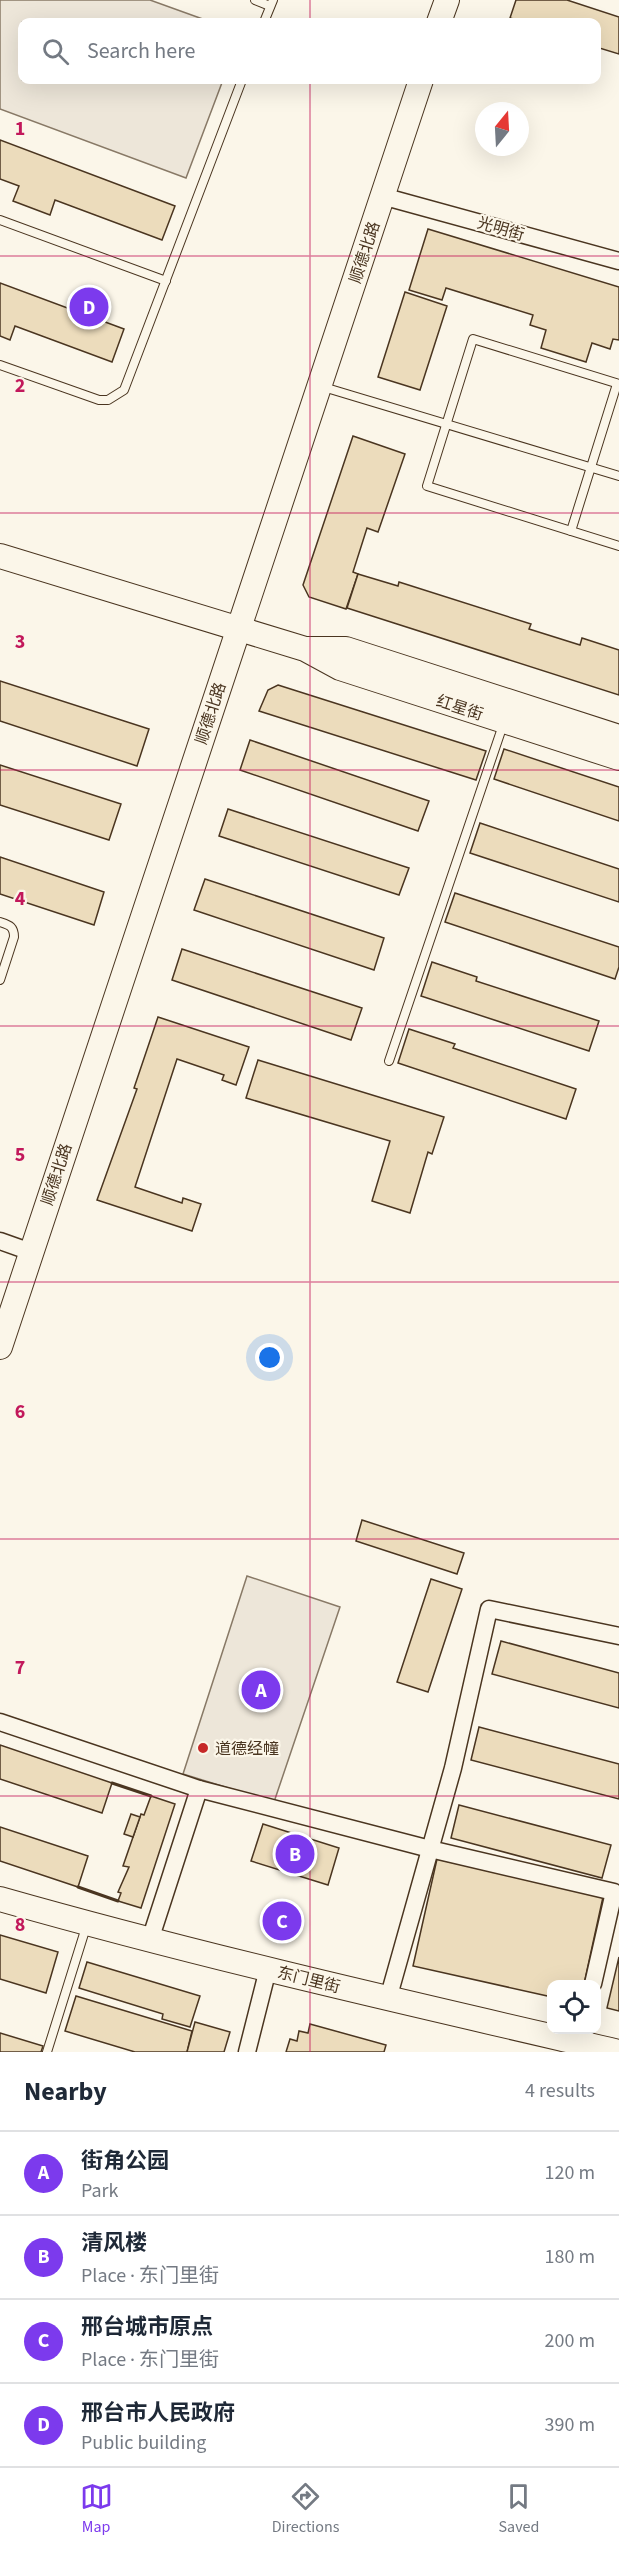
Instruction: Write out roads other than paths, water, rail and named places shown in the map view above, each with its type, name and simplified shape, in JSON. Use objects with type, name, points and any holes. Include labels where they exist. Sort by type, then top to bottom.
[{"type":"street","points":[[440,18],[447,0]]},
{"type":"street","name":"顺德北路","points":[[0,1347],[420,84]]},
{"type":"street","name":"光明街","points":[[382,196],[619,261]]},
{"type":"street","name":"红星街","points":[[0,556],[305,649],[340,668],[619,758]]},
{"type":"street","name":"红星街","points":[[305,649],[346,649],[619,737]]},
{"type":"street","points":[[0,1241],[31,1252]]},
{"type":"street","points":[[388,1999],[453,1768],[489,1609],[619,1635]]},
{"type":"street","points":[[0,1722],[199,1789],[430,1849],[614,1892],[594,1980]]},
{"type":"street","points":[[150,1940],[199,1789]]},
{"type":"street","name":"东门里街","points":[[0,1899],[87,1924],[388,1999],[581,2036],[619,2052]]},
{"type":"street","points":[[247,2052],[268,1969]]},
{"type":"lane","points":[[255,0],[272,3],[266,18]]},
{"type":"lane","points":[[0,364],[99,400],[118,396],[129,379],[240,84]]},
{"type":"lane","points":[[0,220],[166,281]]},
{"type":"lane","points":[[571,531],[618,384],[473,339],[427,486],[571,531],[619,546]]},
{"type":"lane","points":[[320,386],[619,476]]},
{"type":"lane","points":[[389,1061],[504,721]]},
{"type":"lane","points":[[0,922],[14,929],[14,937],[0,980]]},
{"type":"lane","points":[[47,2052],[87,1924]]},
{"type":"place","name":"邢台市人民政府","points":[[89,307]]},
{"type":"place","name":"街角公园","points":[[261,1690]]},
{"type":"place","name":"道德经幢","points":[[203,1748]]},
{"type":"place","name":"清风楼","points":[[295,1854]]},
{"type":"place","name":"邢台城市原点","points":[[282,1921]]}]
